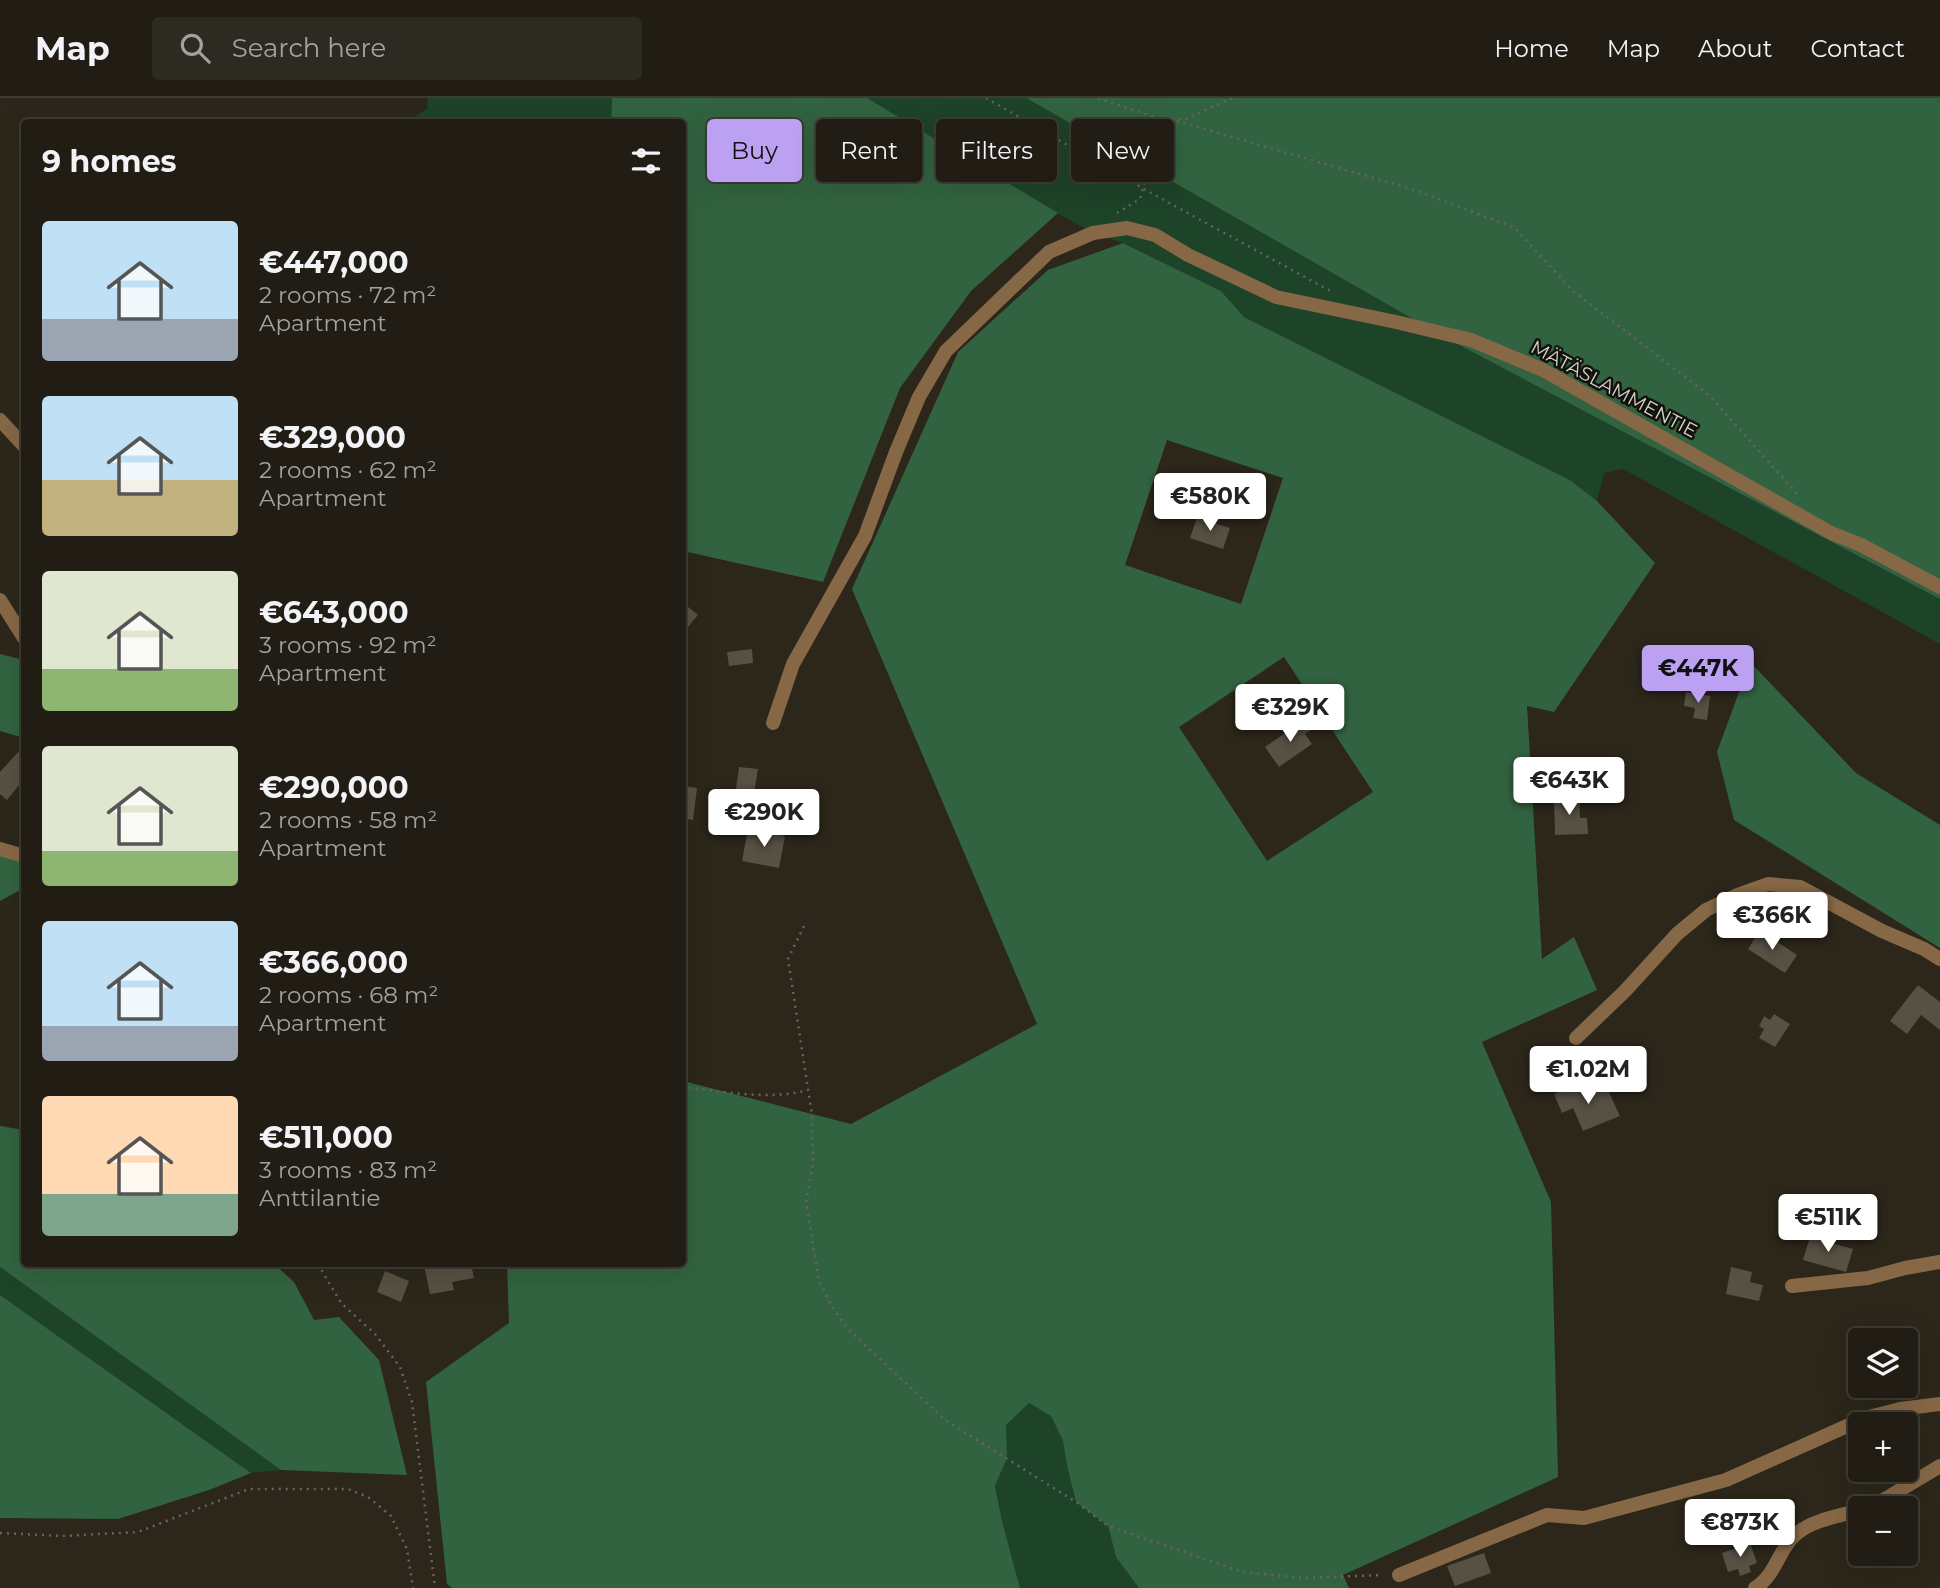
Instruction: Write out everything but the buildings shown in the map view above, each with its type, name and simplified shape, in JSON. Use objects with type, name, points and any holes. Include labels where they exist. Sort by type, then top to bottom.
[{"type":"street","name":"MÄTÄSLAMMENTIE","points":[[773,723],[793,664],[865,536],[919,397],[946,351],[1049,252],[1093,233],[1126,228],[1155,236],[1276,298],[1471,340],[1544,370],[1831,533],[1861,545],[1940,587]]},
{"type":"street","points":[[0,420],[21,443]]},
{"type":"street","points":[[0,600],[21,633]]},
{"type":"street","points":[[0,849],[21,855]]},
{"type":"street","points":[[1576,1038],[1625,991],[1676,934],[1706,911],[1737,895],[1768,884],[1800,887],[1940,959]]},
{"type":"street","points":[[1792,1286],[1868,1278],[1940,1262]]},
{"type":"street","points":[[1399,1575],[1547,1515],[1584,1518],[1726,1480],[1866,1418],[1900,1409],[1940,1404]]},
{"type":"street","points":[[1890,1496],[1940,1466]]},
{"type":"street","points":[[1755,1588],[1765,1581],[1794,1536],[1816,1524],[1848,1514]]},
{"type":"path","points":[[986,98],[1142,188],[1340,296]]},
{"type":"path","points":[[1098,98],[1160,119]]},
{"type":"path","points":[[1174,119],[1186,119],[1231,98]]},
{"type":"path","points":[[1174,120],[1415,190],[1515,228],[1573,291],[1710,396],[1805,504]]},
{"type":"path","points":[[1113,216],[1140,199],[1144,182]]},
{"type":"path","points":[[804,926],[788,959],[812,1115],[813,1163],[806,1202],[819,1281],[831,1305],[848,1329],[945,1420],[1082,1506],[1108,1526],[1243,1572],[1303,1578],[1399,1575]]},
{"type":"path","points":[[686,1087],[776,1095],[808,1090]]},
{"type":"path","points":[[320,1267],[341,1303],[375,1334],[400,1367],[412,1402],[435,1588]]},
{"type":"path","points":[[0,1533],[63,1536],[138,1532],[249,1489],[348,1489],[368,1497],[391,1516],[407,1549],[413,1588]]},
{"type":"green space","points":[[427,98],[612,98],[611,119],[388,119],[413,118],[428,108]]},
{"type":"green space","points":[[612,98],[867,98],[902,119],[816,119],[816,182],[922,182],[922,131],[936,140],[936,182],[1007,182],[1058,213],[971,291],[900,388],[823,582],[686,552],[686,119],[611,119]]},
{"type":"green space","points":[[862,98],[1026,98],[1071,124],[1071,182],[1173,182],[1448,339],[1940,597],[1940,644],[1623,469],[1604,473],[1597,501],[1570,480],[1244,317],[1221,291],[1123,243],[1093,233],[1001,182],[1057,182],[1057,119],[936,119],[936,144],[922,135],[922,119],[896,119]]},
{"type":"green space","points":[[1026,98],[1940,98],[1940,599],[1448,339],[1173,182],[1174,119],[1071,119],[1071,124]]},
{"type":"green space","points":[[1123,243],[1221,291],[1244,317],[1570,480],[1597,501],[1655,563],[1554,712],[1527,706],[1542,959],[1574,937],[1597,990],[1482,1042],[1551,1202],[1558,1477],[1343,1575],[1349,1588],[1139,1588],[1116,1557],[1108,1526],[1076,1502],[1063,1441],[1051,1416],[1029,1403],[1006,1425],[1007,1458],[995,1486],[1020,1588],[452,1588],[447,1584],[426,1382],[509,1323],[507,1267],[686,1267],[686,1082],[851,1124],[1037,1024],[852,589],[958,352],[1048,270]],"holes":[[[1167,440],[1283,478],[1241,604],[1125,565]],[[1284,657],[1373,792],[1267,861],[1179,727]]]},
{"type":"green space","points":[[0,654],[21,659],[21,737],[0,731]]},
{"type":"green space","points":[[1750,662],[1856,773],[1940,825],[1940,948],[1734,820],[1717,752]]},
{"type":"green space","points":[[0,846],[21,852],[21,890],[0,901]]},
{"type":"green space","points":[[0,1126],[21,1130],[21,1267],[277,1267],[294,1282],[314,1320],[339,1317],[379,1360],[407,1475],[281,1470],[0,1267]]},
{"type":"green space","points":[[0,1267],[281,1470],[251,1473],[0,1295]]},
{"type":"green space","points":[[0,1295],[251,1473],[209,1490],[118,1519],[0,1518]]},
{"type":"green space","points":[[1029,1403],[1051,1416],[1063,1441],[1076,1502],[1108,1526],[1116,1557],[1139,1588],[1020,1588],[995,1486],[1007,1458],[1005,1425]]}]
